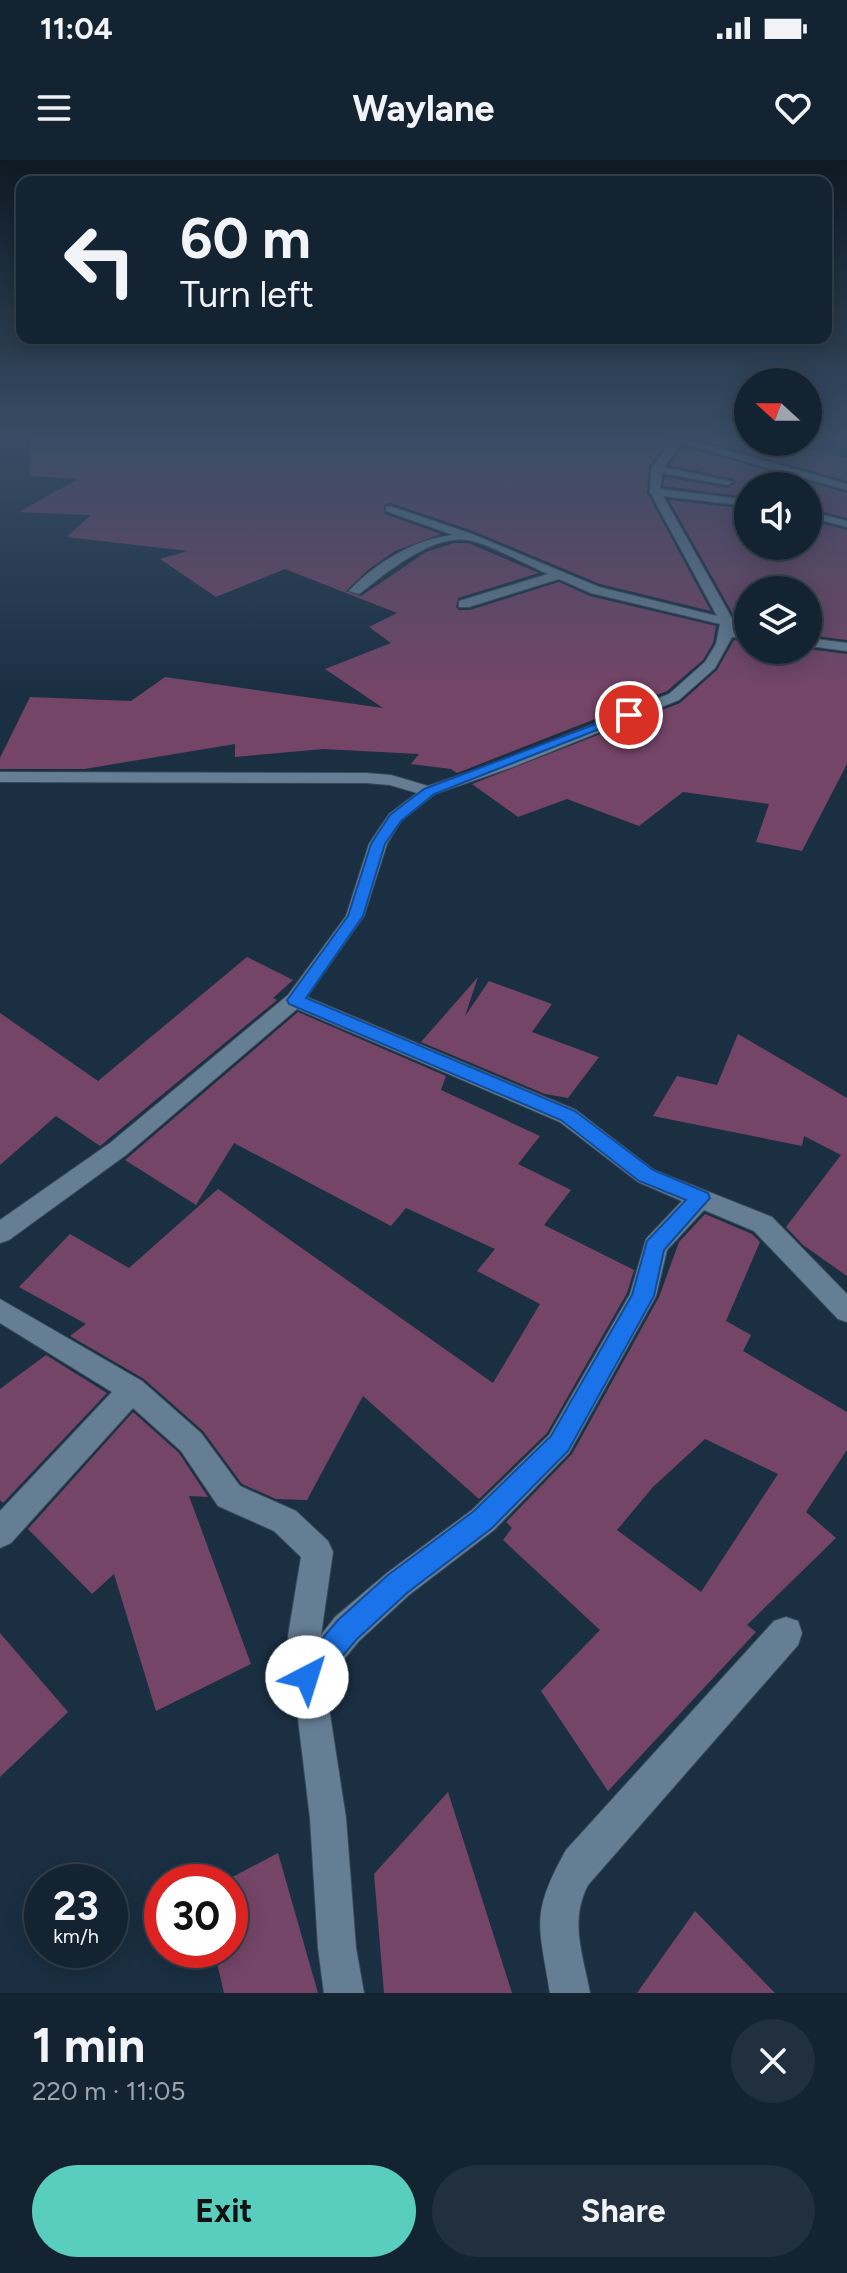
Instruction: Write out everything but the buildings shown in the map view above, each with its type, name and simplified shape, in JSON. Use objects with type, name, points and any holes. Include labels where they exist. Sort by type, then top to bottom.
[{"type":"street","points":[[435,525],[595,590],[734,630]]},
{"type":"street","points":[[672,525],[727,627]]},
{"type":"street","points":[[355,591],[390,563],[428,542],[468,536]]},
{"type":"street","points":[[464,604],[559,575]]},
{"type":"street","points":[[0,1233],[118,1149],[295,1000],[355,916],[378,844],[395,818],[429,791],[507,764],[692,687],[703,676],[727,627]]},
{"type":"street","points":[[822,644],[847,647]]},
{"type":"street","points":[[0,777],[366,778],[391,780],[429,791]]},
{"type":"street","points":[[295,1000],[568,1116],[646,1176],[763,1224],[847,1311]]},
{"type":"street","points":[[307,1677],[347,1629],[398,1584],[483,1520],[559,1444],[643,1296],[655,1246],[700,1198]]},
{"type":"street","points":[[0,1310],[132,1390],[191,1442],[229,1496],[285,1521],[317,1552],[304,1636],[328,1818],[337,1948],[344,1993]]},
{"type":"street","points":[[0,1533],[132,1390]]},
{"type":"street","points":[[570,1993],[565,1958],[557,1936],[558,1911],[579,1863],[786,1633]]},
{"type":"route","points":[[307,1677],[347,1629],[398,1584],[483,1520],[559,1444],[643,1296],[655,1246],[700,1198],[646,1176],[568,1116],[295,1000],[355,916],[378,844],[395,818],[429,791],[507,764],[629,715]]}]
